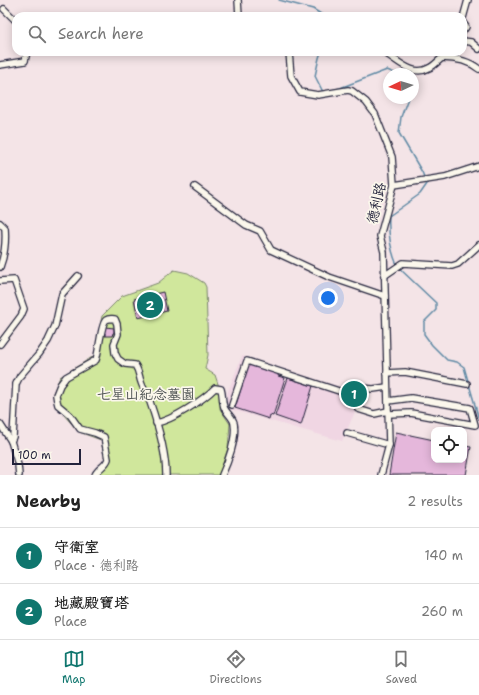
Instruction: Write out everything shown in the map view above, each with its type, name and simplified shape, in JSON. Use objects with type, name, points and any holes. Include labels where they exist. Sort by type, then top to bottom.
[{"type":"street","points":[[238,0],[239,12]]},
{"type":"street","points":[[465,12],[468,0]]},
{"type":"street","points":[[4,9],[12,17]]},
{"type":"street","points":[[467,42],[471,42],[479,49]]},
{"type":"street","points":[[0,65],[25,61],[26,56]]},
{"type":"street","name":"德利路","points":[[289,56],[290,76],[300,92],[318,95],[348,90],[352,91],[366,102],[372,110],[392,157],[394,185],[380,236],[384,252],[389,445],[381,475]]},
{"type":"street","points":[[391,56],[410,69],[420,71],[429,68],[442,58],[466,62],[479,69]]},
{"type":"street","points":[[394,185],[445,177],[479,166]]},
{"type":"street","points":[[195,187],[246,225],[260,231],[271,250],[329,277],[385,296]]},
{"type":"street","points":[[0,223],[5,228],[6,236],[4,257],[0,267]]},
{"type":"street","points":[[384,276],[398,266],[406,263],[452,266],[458,264],[479,245]]},
{"type":"street","points":[[11,441],[13,437],[16,384],[20,376],[48,341],[55,326],[62,294],[78,276]]},
{"type":"street","points":[[0,281],[14,280],[24,309],[21,316],[0,344]]},
{"type":"street","points":[[95,475],[108,459],[104,438],[95,433],[80,429],[70,415],[58,405],[56,395],[60,385],[66,377],[96,360],[100,347],[102,326],[104,321],[109,318],[115,319],[117,324],[118,334],[114,344],[115,353],[118,359],[125,364],[135,365],[138,370],[141,383],[156,423],[166,460],[166,475]]},
{"type":"street","points":[[232,405],[247,361],[345,393],[362,388],[373,389],[388,387]]},
{"type":"street","points":[[386,373],[405,372],[467,384]]},
{"type":"street","points":[[156,423],[162,422],[187,409],[215,388],[221,389],[224,407],[234,422],[229,460],[222,475]]},
{"type":"street","points":[[358,408],[374,414],[411,413],[475,426],[470,408],[411,398],[388,400]]},
{"type":"street","points":[[0,424],[11,441],[18,465],[19,475]]},
{"type":"street","points":[[347,433],[389,445]]},
{"type":"shaded area","points":[[242,356],[340,387],[339,392],[357,398],[358,405],[342,441],[229,409],[227,405],[227,394]]},
{"type":"green space","name":"七星山紀念墓園","points":[[174,270],[188,273],[204,283],[206,287],[208,355],[205,369],[215,375],[221,393],[220,409],[230,424],[228,448],[219,475],[93,475],[93,471],[105,461],[101,440],[79,432],[55,405],[53,393],[60,377],[94,356],[102,316],[122,296],[158,283]]},
{"type":"building","points":[[163,292],[167,311],[138,318],[134,299]]},
{"type":"building","points":[[105,327],[114,328],[114,333],[112,336],[105,336]]},
{"type":"building","points":[[249,363],[279,373],[278,376],[285,378],[273,416],[270,415],[269,419],[235,408]]},
{"type":"building","points":[[288,378],[313,386],[301,425],[275,416]]},
{"type":"building","points":[[353,391],[359,393],[357,398],[349,396],[350,392]]},
{"type":"building","points":[[396,432],[431,439],[431,463],[467,463],[467,446],[471,447],[466,475],[389,475]]},
{"type":"waterway","points":[[279,0],[313,9],[318,12]]},
{"type":"waterway","points":[[320,56],[315,76],[323,92],[340,88],[383,72]]},
{"type":"waterway","points":[[397,265],[390,241],[389,216],[420,194],[427,184],[422,172],[399,133],[401,117],[406,104]]},
{"type":"waterway","points":[[399,268],[436,303],[436,310],[424,322],[424,334],[432,345],[447,360],[457,362],[464,367],[479,419]]},
{"type":"place","name":"地藏殿寶塔","points":[[150,305]]},
{"type":"place","name":"守衛室","points":[[354,394]]}]
